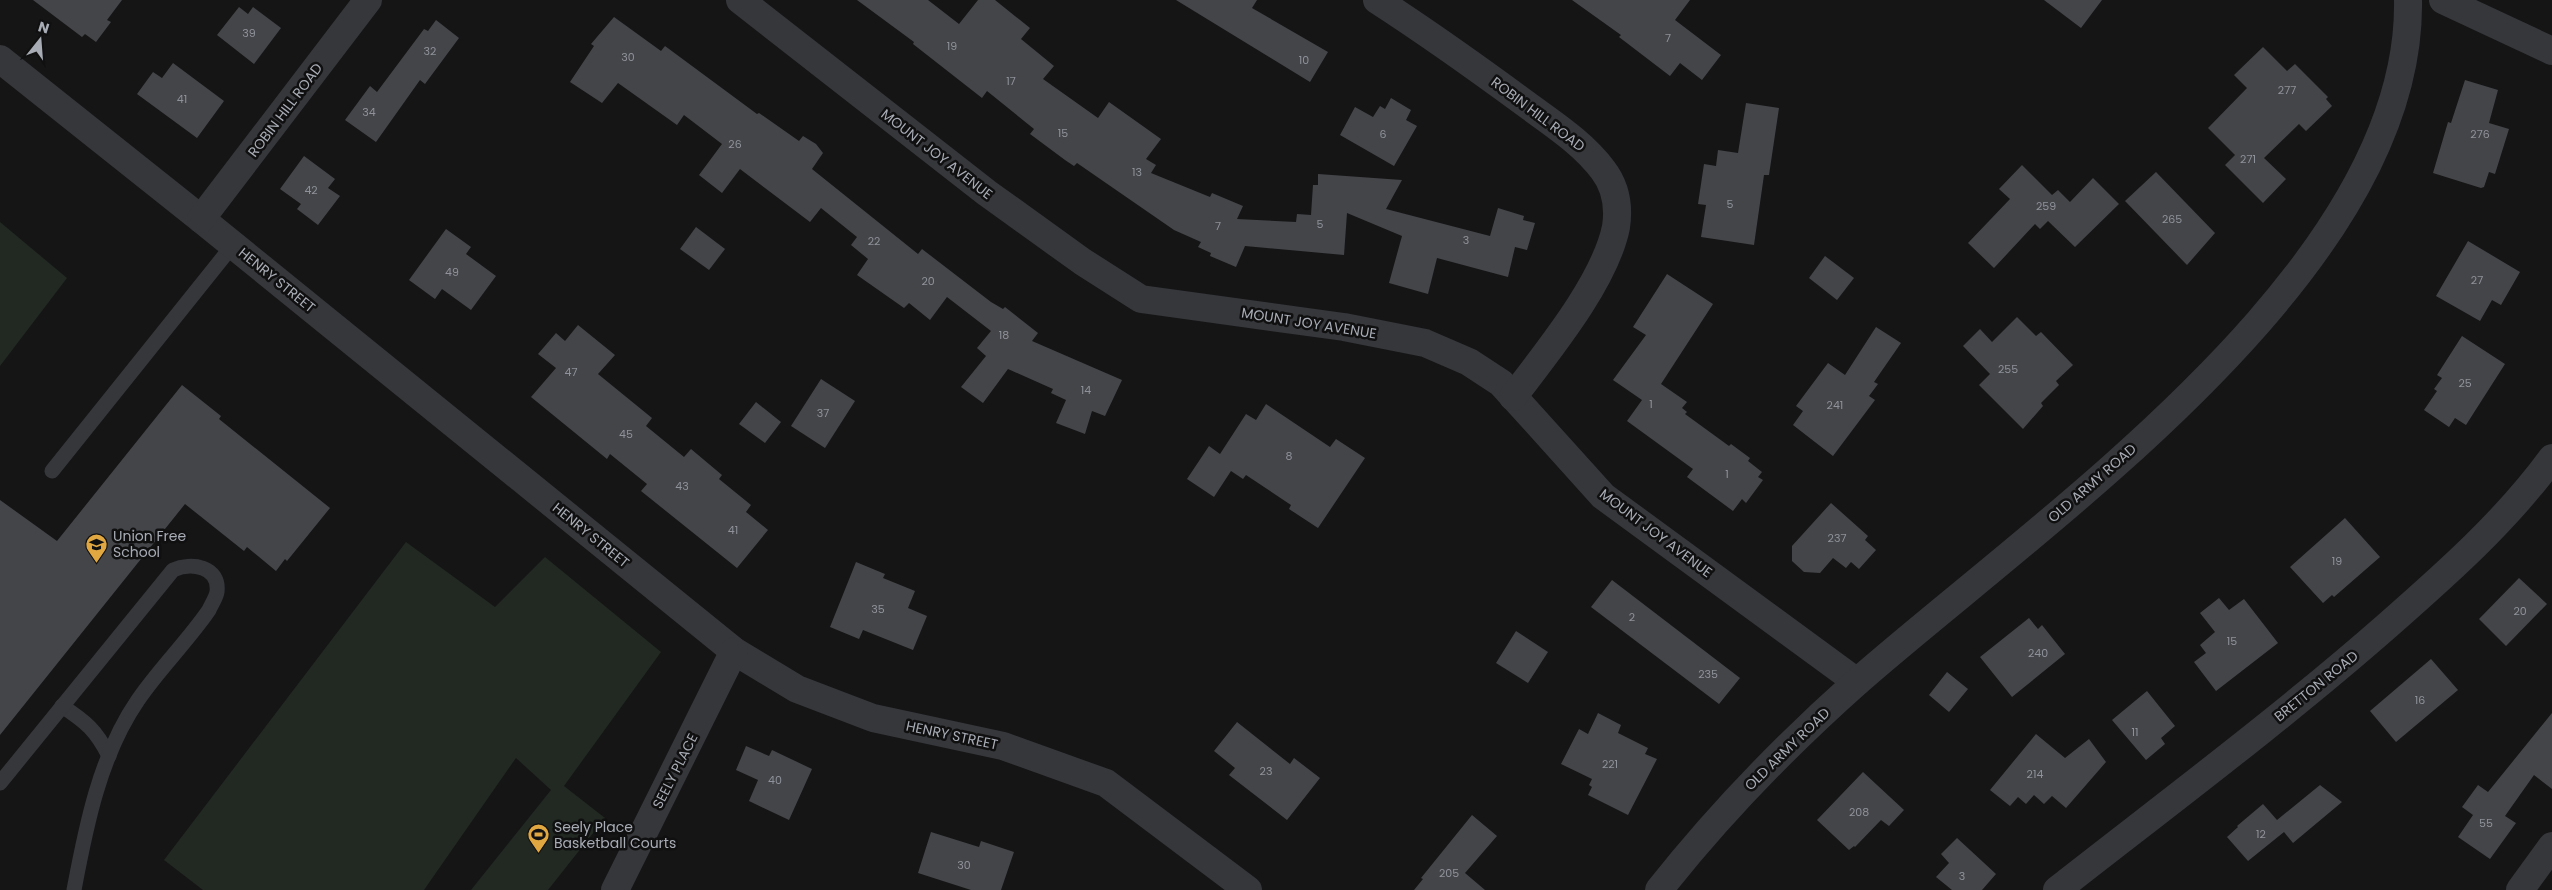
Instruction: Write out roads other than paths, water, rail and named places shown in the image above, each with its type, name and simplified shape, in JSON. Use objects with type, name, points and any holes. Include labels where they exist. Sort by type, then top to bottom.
[{"type":"street","name":"ROBIN HILL ROAD","points":[[201,219],[368,0]]},
{"type":"street","name":"MOUNT JOY AVENUE","points":[[740,0],[986,193],[1084,262],[1141,299],[1344,327],[1426,343],[1469,362],[1500,383],[1604,496],[1857,682]]},
{"type":"street","name":"ROBIN HILL ROAD","points":[[1377,0],[1442,42],[1583,147],[1604,171],[1617,195],[1616,226],[1604,264],[1563,330],[1513,397]]},
{"type":"street","name":"OLD ARMY ROAD","points":[[1665,887],[1763,770],[1857,682],[2050,520],[2168,416],[2215,370],[2277,299],[2329,231],[2368,164],[2381,133],[2402,69],[2409,27],[2408,0]]},
{"type":"street","points":[[2443,0],[2552,51]]},
{"type":"street","name":"HENRY STREET","points":[[0,59],[201,219],[734,652],[797,689],[873,718],[1003,746],[1106,783],[1248,890]]},
{"type":"street","name":"BRETTON ROAD","points":[[2057,890],[2334,673],[2463,556],[2506,512],[2552,458]]},
{"type":"street","name":"SEELY PLACE","points":[[615,890],[734,652]]},
{"type":"street","points":[[2520,890],[2552,846]]},
{"type":"lane","points":[[52,471],[233,245]]},
{"type":"lane","points":[[0,783],[173,570],[185,564],[197,566],[210,572],[216,582],[216,594],[209,610],[138,700],[121,727],[109,756],[84,834],[74,890]]},
{"type":"lane","points":[[62,706],[99,735],[109,756]]},
{"type":"place","name":"Union Free School","points":[[97,563]]},
{"type":"place","name":"Seely Place Basketball Courts","points":[[538,854]]}]
